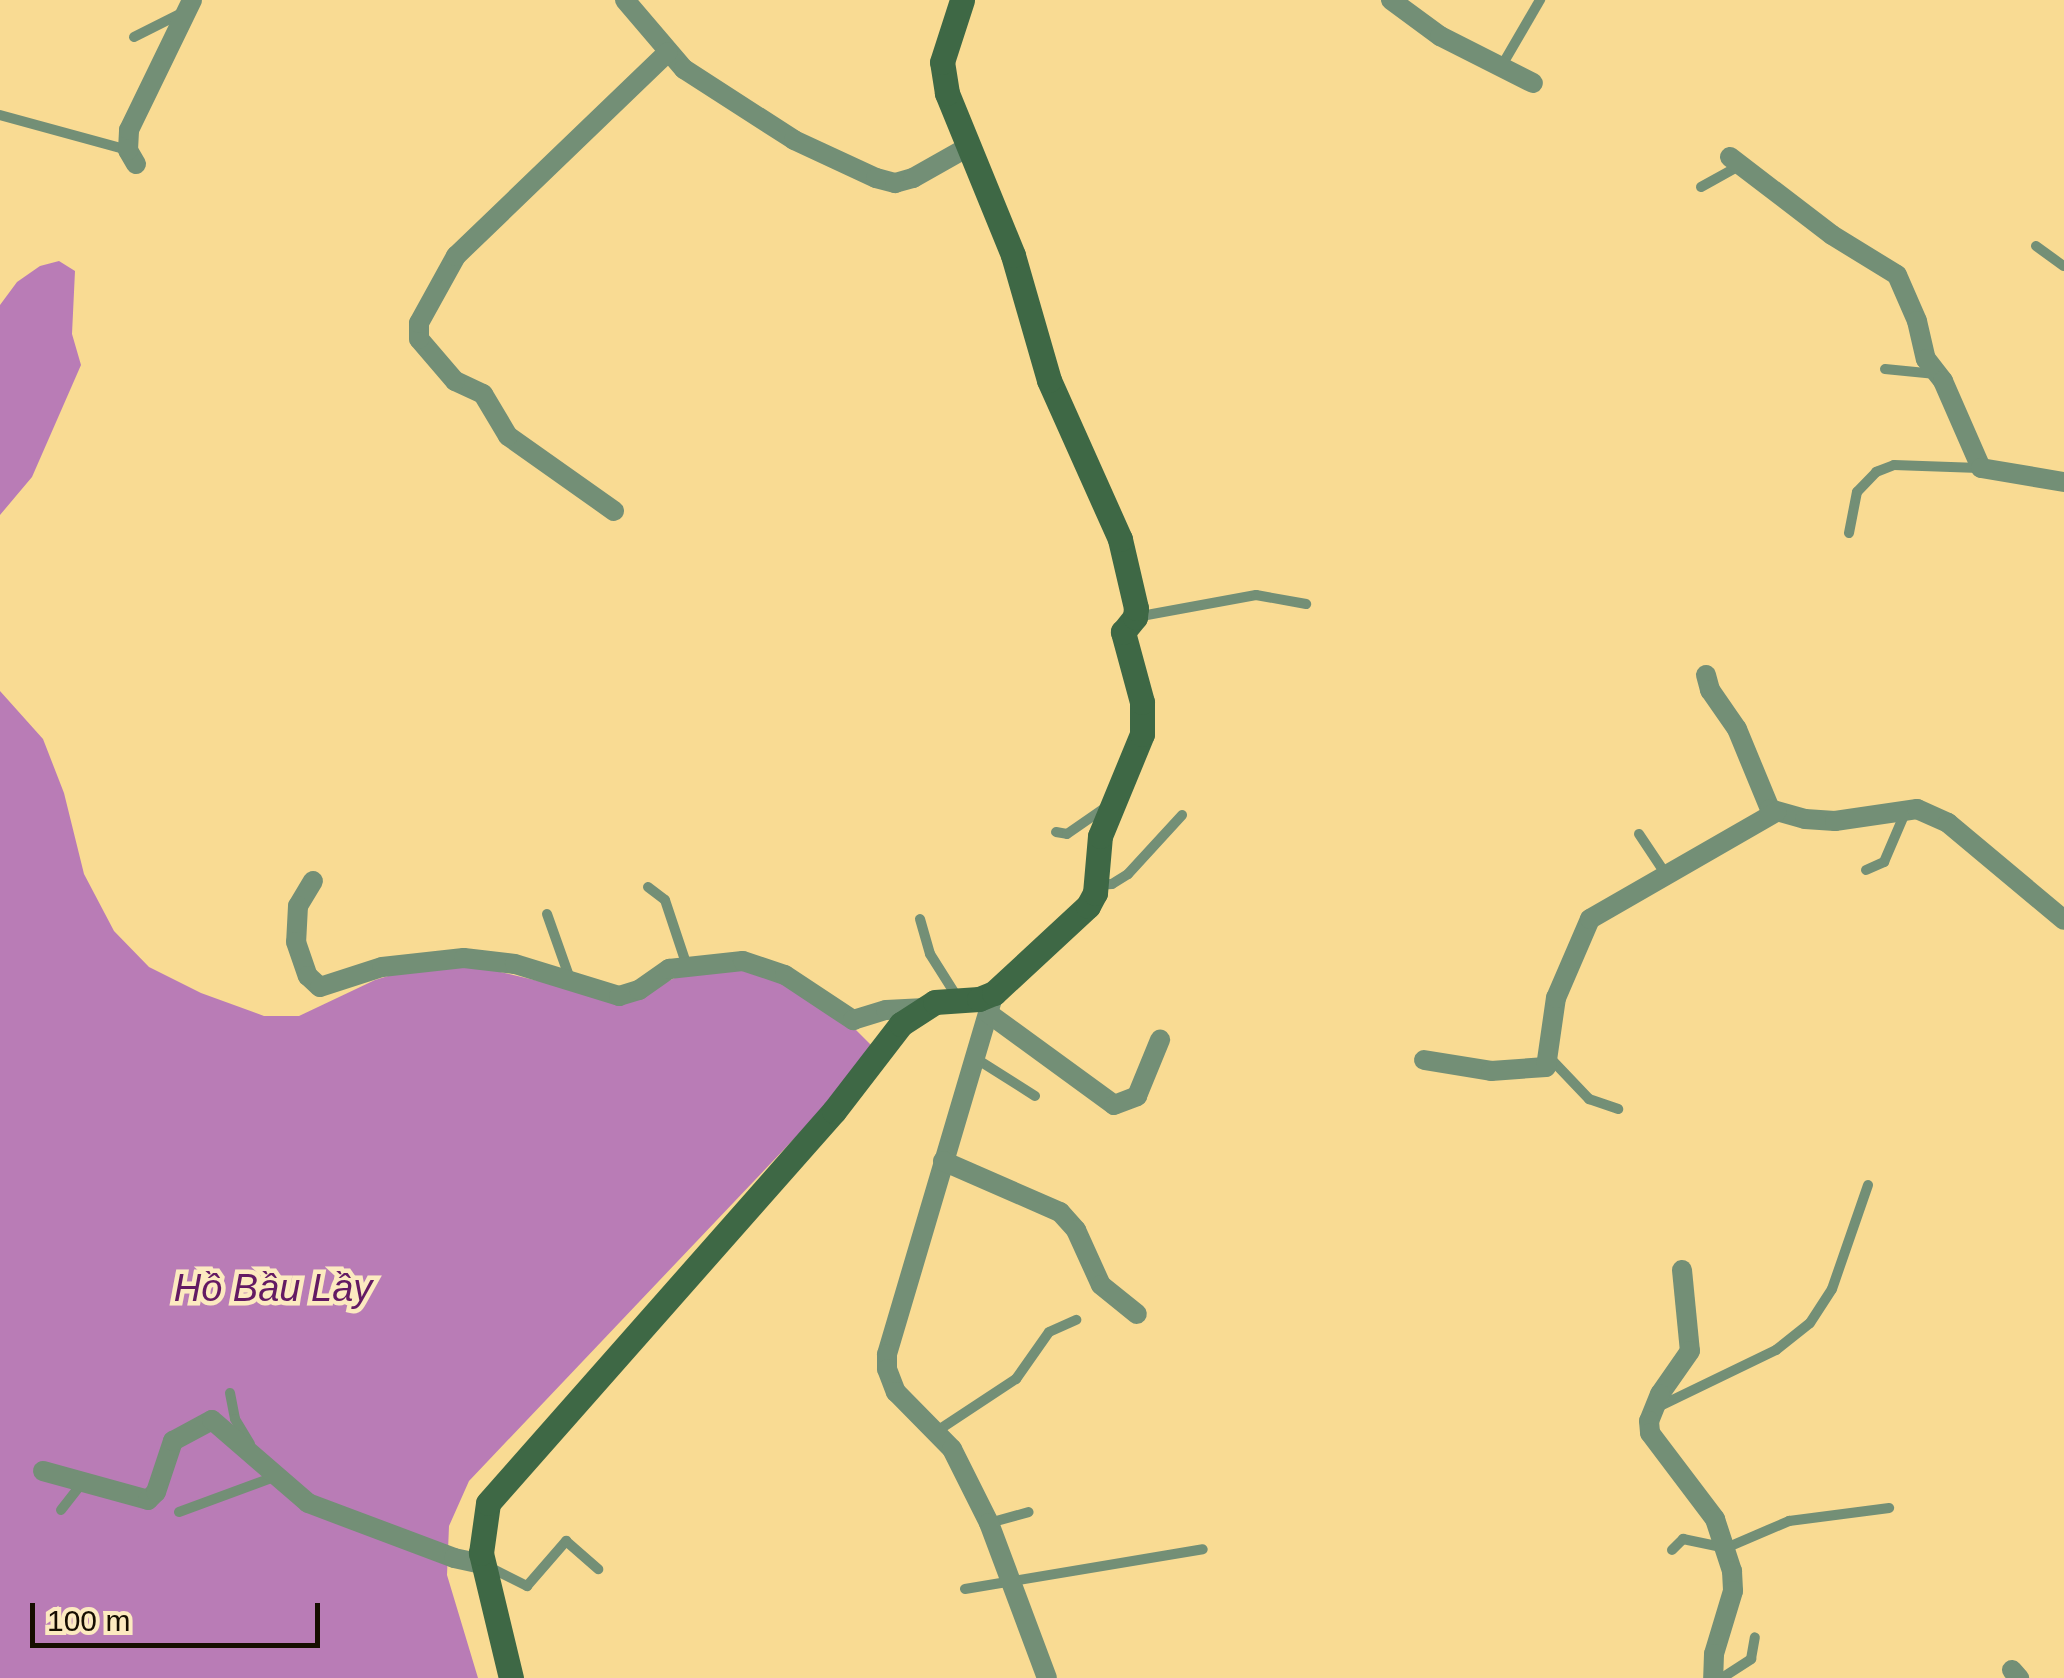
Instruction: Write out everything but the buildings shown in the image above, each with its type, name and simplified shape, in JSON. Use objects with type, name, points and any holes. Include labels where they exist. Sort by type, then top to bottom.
[{"type":"street","points":[[962,0],[942,62],[947,93],[1013,255],[1049,380],[1120,539],[1136,617],[1123,632],[1144,722],[1111,803],[1097,853],[1096,884],[1088,906],[991,1003],[887,1354],[886,1369],[896,1392],[937,1431],[989,1523],[1047,1678]]},
{"type":"street","points":[[1390,0],[1440,36],[1533,83]]},
{"type":"street","points":[[632,4],[668,52],[745,112],[876,178],[895,183],[913,178],[968,147]]},
{"type":"street","points":[[132,157],[129,130],[189,6]]},
{"type":"street","points":[[614,511],[508,436],[483,394],[456,381],[418,334],[419,322],[456,256],[668,52]]},
{"type":"street","points":[[1735,161],[1832,234],[1896,275],[1917,320],[1926,360],[1937,374],[1982,468],[2064,482]]},
{"type":"street","points":[[1706,674],[1710,690],[1736,730],[1765,799],[1776,812]]},
{"type":"street","points":[[1424,1060],[1492,1071],[1540,1070],[1550,1058],[1556,998],[1584,927],[1665,873],[1776,812],[1835,821],[1917,809],[1948,823],[2064,920]]},
{"type":"street","points":[[313,881],[298,906],[296,942],[308,976],[320,987],[382,967],[464,958],[494,960],[620,996],[639,990],[669,969],[742,962],[768,966],[853,1020],[886,1010],[924,1008],[960,1000],[991,1003],[1114,1105],[1137,1096],[1160,1040]]},
{"type":"street","points":[[511,1678],[486,1566],[482,1528],[488,1503],[834,1111],[902,1024],[924,1008]]},
{"type":"street","points":[[944,1161],[1060,1212],[1076,1230],[1101,1285],[1137,1314]]},
{"type":"street","points":[[1682,1270],[1690,1351],[1653,1410],[1650,1433],[1702,1495],[1726,1548],[1733,1592],[1714,1654],[1713,1678]]},
{"type":"street","points":[[42,1471],[148,1500],[156,1492],[172,1441],[207,1420],[308,1503],[454,1558],[486,1566]]},
{"type":"lane","points":[[1502,67],[1540,0]]},
{"type":"lane","points":[[134,37],[189,6]]},
{"type":"lane","points":[[0,115],[132,157]]},
{"type":"lane","points":[[1701,187],[1735,161]]},
{"type":"lane","points":[[2036,246],[2064,266]]},
{"type":"lane","points":[[1885,369],[1937,374]]},
{"type":"lane","points":[[1849,533],[1858,492],[1876,472],[1894,465],[1982,468]]},
{"type":"lane","points":[[1136,617],[1256,594],[1306,604]]},
{"type":"lane","points":[[1056,832],[1066,834],[1111,803]]},
{"type":"lane","points":[[1866,870],[1884,862],[1906,810]]},
{"type":"lane","points":[[1096,884],[1112,884],[1128,874],[1182,815]]},
{"type":"lane","points":[[1638,834],[1665,873]]},
{"type":"lane","points":[[648,886],[665,900],[687,966]]},
{"type":"lane","points":[[547,914],[570,982]]},
{"type":"lane","points":[[920,919],[938,969],[960,1000]]},
{"type":"lane","points":[[974,1057],[1034,1096]]},
{"type":"lane","points":[[1550,1058],[1590,1098],[1618,1109]]},
{"type":"lane","points":[[1653,1410],[1776,1350],[1810,1323],[1832,1290],[1868,1185]]},
{"type":"lane","points":[[937,1431],[1016,1379],[1049,1332],[1076,1320]]},
{"type":"lane","points":[[180,1512],[270,1469],[238,1426],[230,1392]]},
{"type":"lane","points":[[61,1510],[83,1482]]},
{"type":"lane","points":[[1672,1550],[1690,1538],[1726,1548],[1789,1522],[1889,1508]]},
{"type":"lane","points":[[989,1523],[1029,1512]]},
{"type":"lane","points":[[486,1566],[527,1586],[566,1541],[598,1569]]},
{"type":"lane","points":[[965,1588],[1203,1549]]},
{"type":"lane","points":[[1722,1678],[1751,1659],[1755,1637]]},
{"type":"water","points":[[59,261],[75,271],[72,334],[81,365],[32,477],[0,515],[0,305],[17,282],[40,266]]},
{"type":"water","name":"Hồ Bầu Lầy","points":[[0,691],[43,739],[64,793],[84,874],[114,931],[149,967],[201,993],[264,1016],[299,1016],[375,980],[414,968],[475,966],[585,992],[652,989],[689,971],[768,970],[849,1023],[872,1046],[847,1083],[469,1481],[449,1526],[447,1575],[478,1678],[0,1678]]}]
